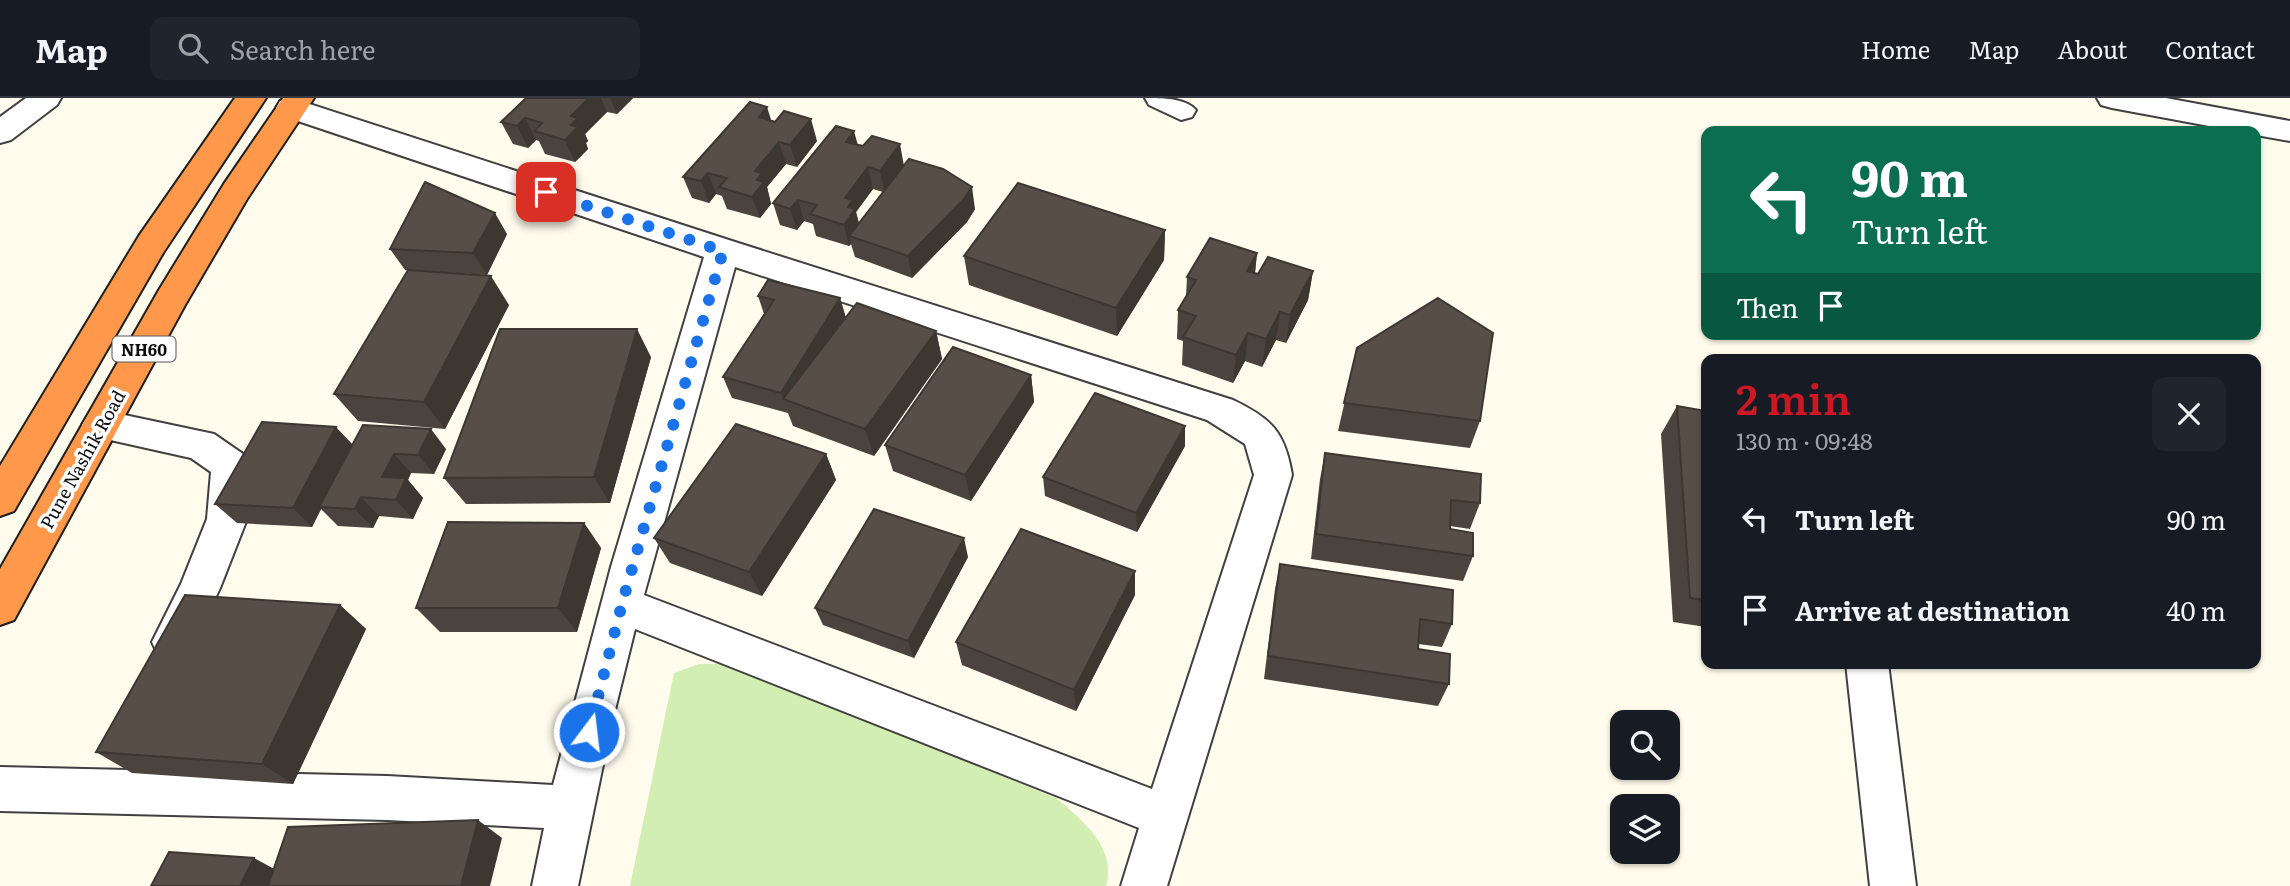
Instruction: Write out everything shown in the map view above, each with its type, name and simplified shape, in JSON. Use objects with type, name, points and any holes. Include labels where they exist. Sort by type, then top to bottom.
[{"type":"highway","name":"NH60","points":[[0,500],[154,242],[212,149],[250,98]]},
{"type":"highway","name":"Pune Nashik Road","points":[[0,607],[235,191],[295,103]]},
{"type":"street","points":[[0,133],[46,98]]},
{"type":"street","points":[[2112,98],[2290,131]]},
{"type":"street","points":[[295,103],[723,251],[1220,410],[1252,426],[1270,449],[1273,475],[1144,886]]},
{"type":"street","points":[[555,886],[569,808],[622,604],[723,251]]},
{"type":"street","points":[[101,425],[201,445],[230,465],[226,519],[200,588],[158,671]]},
{"type":"street","points":[[622,604],[1164,816]]},
{"type":"street","points":[[1868,669],[1893,886]]},
{"type":"street","points":[[0,789],[106,773],[387,798],[569,808]]},
{"type":"green space","points":[[699,664],[727,664],[1056,798],[1086,825],[1102,847],[1108,872],[1106,886],[630,886],[674,673]]},
{"type":"building","points":[[526,98],[589,98],[571,116],[578,118],[571,125],[578,127],[565,140],[534,131],[542,123],[525,118],[517,126],[501,122]]},
{"type":"building","points":[[750,102],[767,107],[759,117],[775,122],[784,111],[811,119],[790,145],[779,142],[755,171],[762,173],[757,180],[764,182],[752,197],[719,187],[727,178],[708,173],[701,181],[683,177]]},
{"type":"building","points":[[836,126],[854,131],[846,142],[863,146],[872,136],[900,144],[880,171],[868,167],[845,198],[853,200],[848,207],[855,209],[844,225],[810,214],[817,205],[798,200],[790,209],[773,203]]},
{"type":"building","points":[[909,159],[943,169],[972,187],[963,200],[908,256],[849,236]]},
{"type":"building","points":[[425,182],[495,213],[473,253],[390,249]]},
{"type":"building","points":[[1018,183],[1165,230],[1116,308],[964,256]]},
{"type":"building","points":[[1210,238],[1257,253],[1247,271],[1258,274],[1268,257],[1313,271],[1290,315],[1280,312],[1266,339],[1248,333],[1236,355],[1183,337],[1196,316],[1178,310],[1196,280],[1187,277]]},
{"type":"building","points":[[408,270],[491,276],[424,402],[334,394]]},
{"type":"building","points":[[768,280],[840,298],[781,393],[723,377],[774,300],[758,296]]},
{"type":"building","points":[[1438,298],[1493,333],[1480,421],[1344,403],[1357,348]]},
{"type":"building","points":[[857,303],[936,331],[865,429],[783,399]]},
{"type":"building","points":[[500,329],[637,329],[594,477],[444,478]]},
{"type":"building","points":[[953,347],[1031,375],[965,475],[885,445]]},
{"type":"building","points":[[1095,393],[1185,426],[1136,513],[1043,477]]},
{"type":"building","points":[[1677,406],[1701,410],[1701,599],[1690,598]]},
{"type":"building","points":[[262,422],[336,427],[293,508],[215,504]]},
{"type":"building","points":[[736,424],[826,454],[749,572],[654,538]]},
{"type":"building","points":[[363,425],[431,429],[418,455],[394,454],[382,477],[406,478],[396,500],[361,497],[355,509],[319,507]]},
{"type":"building","points":[[1325,453],[1481,474],[1480,503],[1451,500],[1450,529],[1473,533],[1473,556],[1316,534]]},
{"type":"building","points":[[874,509],[964,538],[908,641],[815,608]]},
{"type":"building","points":[[448,522],[584,523],[558,608],[416,608]]},
{"type":"building","points":[[1021,529],[1135,571],[1074,690],[956,642]]},
{"type":"building","points":[[1280,564],[1453,590],[1452,624],[1420,619],[1418,649],[1450,654],[1449,684],[1268,656]]},
{"type":"building","points":[[185,595],[340,605],[262,764],[96,752]]},
{"type":"building","points":[[478,820],[461,886],[268,886],[288,827]]},
{"type":"building","points":[[169,852],[254,858],[240,886],[151,886]]},
{"type":"route","points":[[546,192],[723,251],[622,604],[589,732]]}]
